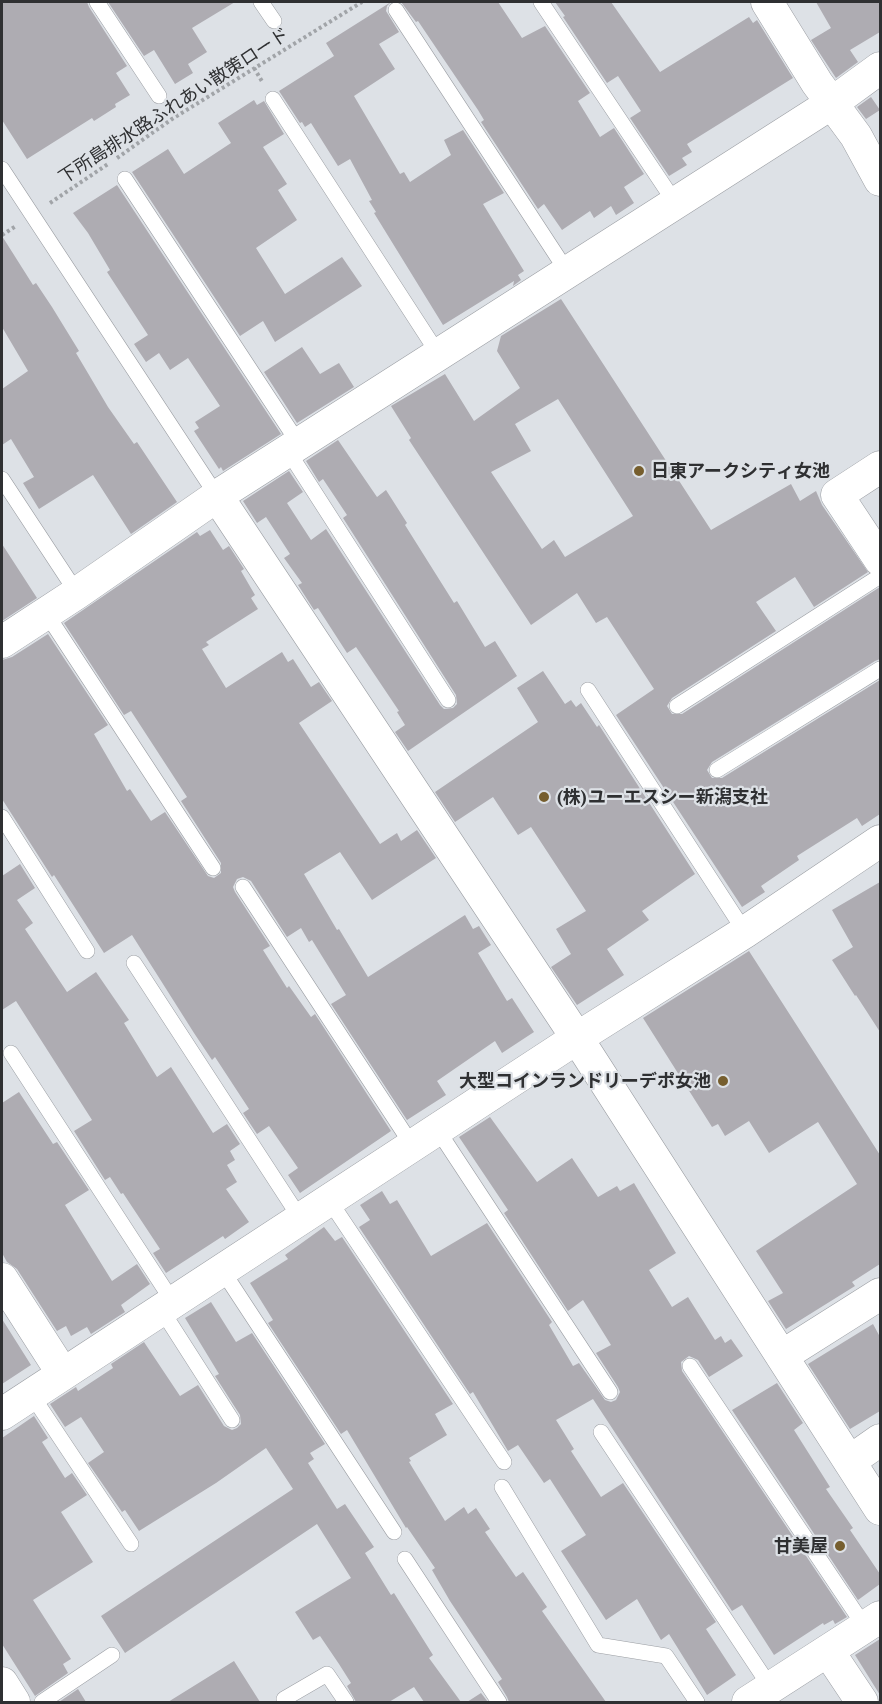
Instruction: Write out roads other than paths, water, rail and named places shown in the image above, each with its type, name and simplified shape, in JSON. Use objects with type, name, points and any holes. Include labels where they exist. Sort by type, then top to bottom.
[{"type":"street","points":[[767,2],[817,83],[856,136],[880,180]]},
{"type":"street","points":[[2,642],[218,496],[676,204],[832,103],[880,68]]},
{"type":"street","points":[[880,467],[837,495],[880,560]]},
{"type":"street","points":[[218,496],[577,1038],[880,1509]]},
{"type":"street","points":[[2,1414],[577,1038],[745,932],[880,841]]},
{"type":"street","points":[[2,1279],[10,1306],[63,1374]]},
{"type":"street","points":[[782,1356],[880,1293]]},
{"type":"street","points":[[850,1461],[880,1440]]},
{"type":"street","points":[[760,1695],[873,1622]]},
{"type":"street","points":[[828,1651],[862,1702]]},
{"type":"street","points":[[2,1683],[14,1702]]},
{"type":"lane","points":[[97,2],[159,96]]},
{"type":"lane","points":[[261,2],[274,21]]},
{"type":"lane","points":[[541,2],[676,204]]},
{"type":"lane","points":[[396,10],[568,273]]},
{"type":"lane","points":[[273,99],[439,355]]},
{"type":"lane","points":[[2,170],[218,496]]},
{"type":"lane","points":[[125,180],[294,448],[448,700]]},
{"type":"lane","points":[[2,479],[77,593]]},
{"type":"lane","points":[[676,706],[880,576]]},
{"type":"lane","points":[[46,613],[213,868]]},
{"type":"lane","points":[[717,770],[880,669]]},
{"type":"lane","points":[[588,690],[745,932]]},
{"type":"lane","points":[[2,817],[87,951]]},
{"type":"lane","points":[[243,887],[610,1392]]},
{"type":"lane","points":[[134,963],[300,1218]]},
{"type":"lane","points":[[11,1053],[167,1305],[232,1420]]},
{"type":"lane","points":[[329,1200],[504,1461]]},
{"type":"lane","points":[[222,1270],[394,1532]]},
{"type":"lane","points":[[690,1366],[873,1622]]},
{"type":"lane","points":[[31,1394],[131,1544]]},
{"type":"lane","points":[[601,1432],[760,1695]]},
{"type":"lane","points":[[502,1487],[598,1645],[666,1656],[697,1702]]},
{"type":"lane","points":[[405,1559],[499,1702]]},
{"type":"lane","points":[[42,1702],[112,1655]]},
{"type":"lane","points":[[284,1699],[327,1674],[346,1702]]},
{"type":"place","name":"日東アークシティ女池","points":[[639,471]]},
{"type":"place","name":"(株)ユーエスシー新潟支社","points":[[544,797]]},
{"type":"place","name":"大型コインランドリーデポ女池","points":[[723,1081]]},
{"type":"place","name":"甘美屋","points":[[840,1546]]}]
